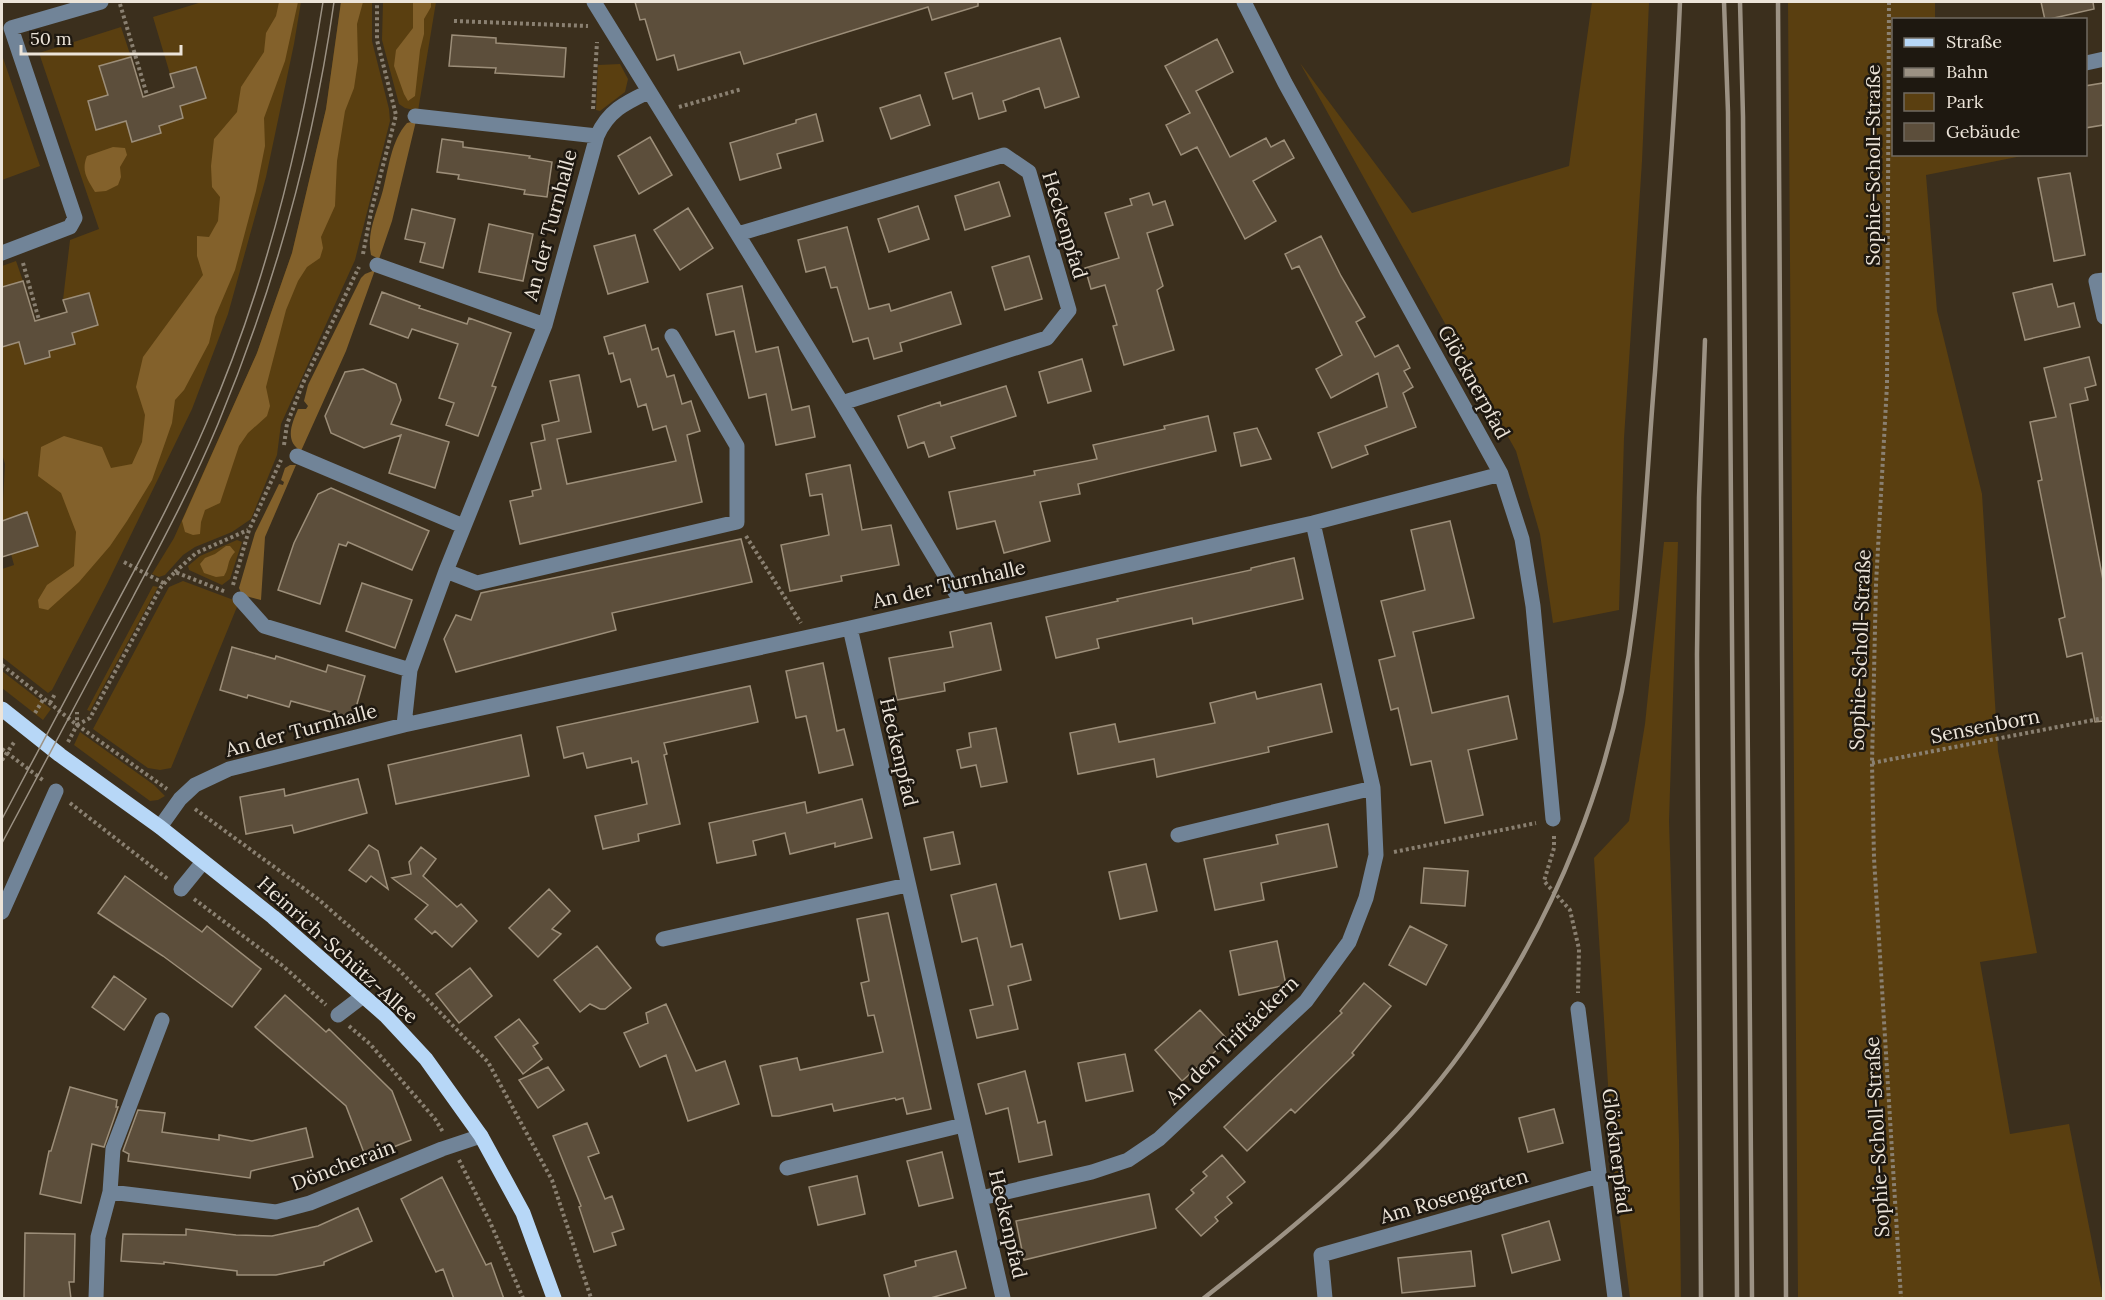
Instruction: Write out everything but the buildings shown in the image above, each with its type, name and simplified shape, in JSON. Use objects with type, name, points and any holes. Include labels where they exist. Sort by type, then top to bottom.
[{"type":"main road","name":"Heinrich-Schütz-Allee","points":[[2,709],[60,756],[160,827],[273,917],[385,1015],[426,1059],[481,1136],[523,1213],[554,1299]]},
{"type":"street","points":[[2,253],[70,227],[75,218],[11,28],[101,2]]},
{"type":"street","points":[[594,2],[602,23],[738,234],[961,602]]},
{"type":"street","name":"Glöcknerpfad","points":[[1244,2],[1285,82],[1502,474],[1522,538],[1533,606],[1553,819]]},
{"type":"street","points":[[2087,63],[2103,59]]},
{"type":"street","name":"An der Turnhalle","points":[[404,725],[410,670],[446,571],[545,325],[597,136],[604,120],[625,103],[648,92]]},
{"type":"street","name":"An der Turnhalle","points":[[415,116],[597,136]]},
{"type":"street","name":"Heckenpfad","points":[[738,234],[1004,155],[1029,172],[1069,310],[1047,338],[842,403]]},
{"type":"street","name":"An der Turnhalle","points":[[376,265],[545,325]]},
{"type":"street","points":[[2103,280],[2096,281],[2103,317]]},
{"type":"street","points":[[446,571],[477,583],[737,522],[737,446],[672,336]]},
{"type":"street","points":[[297,456],[464,526]]},
{"type":"street","name":"An der Turnhalle","points":[[160,827],[180,799],[195,785],[229,769],[404,725],[810,637],[1313,523],[1502,474]]},
{"type":"street","name":"An den Triftäckern","points":[[981,1198],[1092,1172],[1128,1160],[1159,1139],[1306,1001],[1349,942],[1366,898],[1376,855],[1373,788],[1313,523]]},
{"type":"street","points":[[240,598],[264,626],[410,670]]},
{"type":"street","name":"Heckenpfad","points":[[850,628],[1003,1299]]},
{"type":"street","points":[[1178,835],[1373,788]]},
{"type":"street","points":[[2,912],[56,791]]},
{"type":"street","points":[[181,889],[203,862]]},
{"type":"street","points":[[663,939],[907,885]]},
{"type":"street","points":[[338,1015],[363,996]]},
{"type":"street","name":"Glöcknerpfad","points":[[1578,1009],[1615,1299]]},
{"type":"street","points":[[96,1299],[98,1237],[110,1192],[113,1149],[162,1020]]},
{"type":"street","points":[[787,1168],[963,1125]]},
{"type":"street","name":"Döncherain","points":[[110,1192],[276,1212],[310,1203],[451,1145],[481,1136]]},
{"type":"street","name":"Am Rosengarten","points":[[1324,1299],[1321,1255],[1599,1176]]},
{"type":"path","points":[[119,2],[147,95]]},
{"type":"path","points":[[175,572],[230,594],[249,530],[283,455],[287,424],[303,383],[362,261],[371,212],[396,114],[377,40],[377,2]]},
{"type":"path","name":"Sophie-Scholl-Straße","points":[[1889,2],[1891,96],[1887,385],[1875,584],[1872,763],[1874,858],[1901,1299]]},
{"type":"path","points":[[454,21],[602,23],[593,113],[604,120]]},
{"type":"path","points":[[661,112],[742,89]]},
{"type":"path","points":[[18,246],[39,320]]},
{"type":"path","points":[[737,522],[810,637]]},
{"type":"path","points":[[77,725],[90,718],[165,584],[175,572],[196,553],[249,530]]},
{"type":"path","points":[[124,562],[165,584]]},
{"type":"path","points":[[2,665],[77,725]]},
{"type":"path","points":[[50,703],[55,694]]},
{"type":"path","points":[[77,712],[77,725]]},
{"type":"path","name":"Sensenborn","points":[[1872,763],[2103,718]]},
{"type":"path","points":[[2,749],[283,966],[370,1044],[435,1119],[451,1145],[490,1222],[523,1299]]},
{"type":"path","points":[[2,760],[6,753]]},
{"type":"path","points":[[1376,855],[1553,819],[1554,848],[1544,881],[1570,910],[1579,949],[1578,1009]]},
{"type":"green space","points":[[202,2],[301,2],[266,177],[228,314],[192,409],[107,584],[52,690],[48,693],[2,657],[2,569],[14,565],[11,554],[38,546],[27,513],[2,521],[5,464],[2,454],[2,347],[19,342],[25,364],[50,357],[49,351],[74,344],[72,333],[98,325],[89,293],[63,300],[70,240],[99,229],[39,53],[121,27],[131,57],[99,66],[108,95],[88,102],[96,129],[126,121],[133,142],[161,133],[159,126],[183,118],[180,106],[206,98],[196,67],[170,74],[153,17]]},
{"type":"green space","points":[[341,2],[372,2],[372,41],[390,121],[355,260],[281,424],[277,455],[251,519],[232,532],[195,547],[183,555],[165,575],[159,577],[152,574],[174,538],[257,353],[292,253],[326,109]]},
{"type":"green space","points":[[383,2],[436,2],[418,111],[399,104],[382,40]]},
{"type":"green space","points":[[1592,2],[1649,2],[1642,161],[1624,438],[1619,610],[1553,623],[1540,534],[1516,451],[1300,63],[1412,213],[1569,166]]},
{"type":"green space","points":[[1788,2],[1935,2],[1935,18],[1892,18],[1892,156],[2022,156],[1926,175],[1937,311],[1982,494],[1998,751],[2037,953],[1980,962],[2010,1134],[2069,1124],[2103,1298],[1798,1298]]},
{"type":"green space","points":[[2,55],[40,166],[2,180]]},
{"type":"green space","points":[[620,64],[628,79],[625,92],[600,111],[596,110],[598,65]]},
{"type":"green space","points":[[16,261],[23,281],[2,287],[2,266]]},
{"type":"green space","points":[[237,540],[242,542],[230,579],[222,585],[189,570],[188,566],[200,556]]},
{"type":"green space","points":[[1664,542],[1678,542],[1669,821],[1679,1139],[1681,1298],[1630,1298],[1613,1165],[1594,858],[1629,821],[1645,724]]},
{"type":"green space","points":[[183,581],[239,602],[171,768],[160,770],[148,768],[93,729],[169,587]]},
{"type":"green space","points":[[153,586],[158,587],[90,711],[87,710]]},
{"type":"green space","points":[[2,671],[51,709],[43,720],[2,688]]},
{"type":"green space","points":[[80,732],[154,785],[165,796],[150,801],[74,745]]},
{"type":"shaded area","points":[[279,2],[298,2],[285,61],[264,118],[265,146],[256,191],[235,270],[215,317],[209,343],[184,390],[175,400],[172,423],[152,480],[127,521],[110,546],[79,582],[48,610],[39,608],[38,600],[47,585],[74,566],[76,532],[61,493],[38,476],[41,447],[64,436],[102,447],[111,468],[132,464],[142,442],[145,415],[136,387],[143,357],[203,275],[197,256],[197,236],[209,237],[218,221],[220,197],[212,187],[211,166],[214,139],[237,112],[241,87],[264,52],[266,33],[276,16]]},
{"type":"shaded area","points":[[341,2],[363,2],[357,24],[358,61],[354,88],[345,111],[337,161],[335,206],[321,237],[323,248],[320,258],[307,267],[298,281],[286,310],[266,387],[270,406],[267,416],[248,433],[239,446],[220,503],[205,510],[200,534],[193,535],[185,532],[182,521],[257,353],[292,253],[326,109]]},
{"type":"shaded area","points":[[413,2],[431,2],[431,7],[424,19],[415,96],[408,101],[394,66],[396,50],[413,28]]},
{"type":"shaded area","points":[[416,121],[392,221],[379,259],[371,255],[370,238],[373,221],[397,138],[407,123]]},
{"type":"shaded area","points":[[113,147],[125,148],[127,155],[120,167],[121,177],[118,185],[106,191],[95,192],[85,171],[87,156]]},
{"type":"shaded area","points":[[375,270],[346,351],[301,451],[291,437],[298,409],[306,409],[308,406],[304,401],[308,385],[361,278]]},
{"type":"shaded area","points":[[296,465],[265,537],[261,600],[242,595],[239,588],[255,533],[279,484],[283,485],[284,482],[281,480],[285,468]]},
{"type":"shaded area","points":[[230,546],[235,552],[224,576],[216,577],[204,573],[200,564],[205,558]]},
{"type":"tram line","points":[[2,819],[170,501],[227,373],[246,322],[278,217],[303,110],[323,2]]},
{"type":"tram line","points":[[2,843],[177,512],[218,424],[257,321],[290,217],[315,111],[334,2]]},
{"type":"railway","points":[[1204,1298],[1344,1182],[1377,1151],[1437,1083],[1465,1047],[1527,948],[1576,843],[1596,788],[1612,733],[1625,676],[1638,588],[1669,187],[1680,2]]},
{"type":"railway","points":[[1724,2],[1728,112],[1737,1298]]},
{"type":"railway","points":[[1740,2],[1743,117],[1752,1298]]},
{"type":"railway","points":[[1778,2],[1786,1298]]},
{"type":"railway","points":[[1701,1298],[1697,654],[1699,497],[1705,340]]}]
